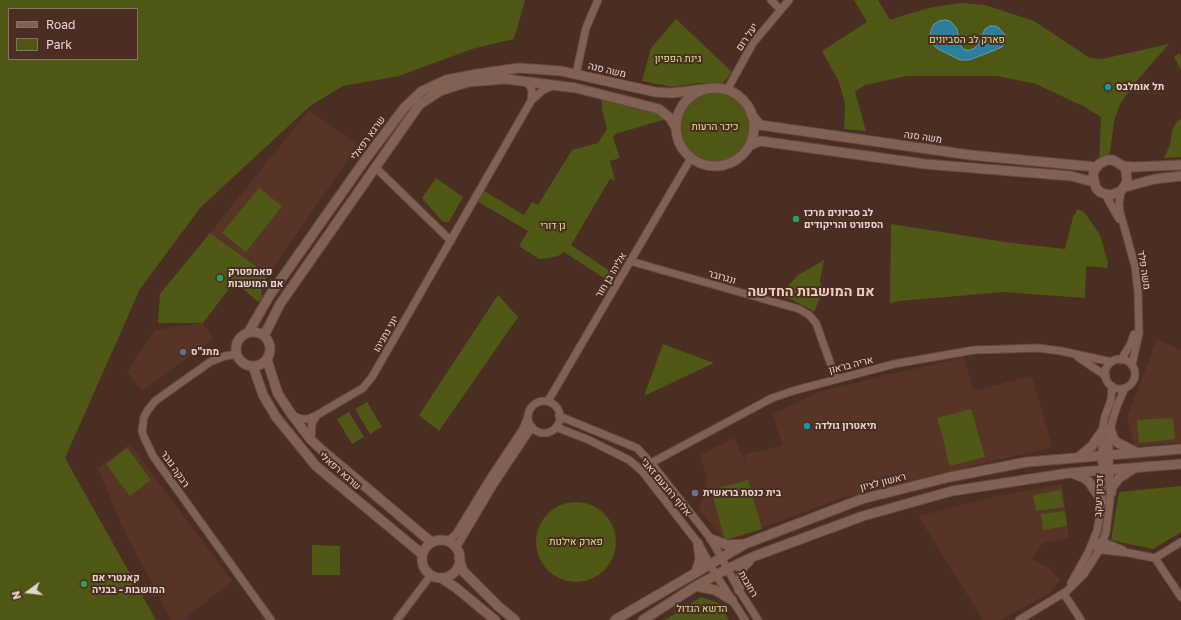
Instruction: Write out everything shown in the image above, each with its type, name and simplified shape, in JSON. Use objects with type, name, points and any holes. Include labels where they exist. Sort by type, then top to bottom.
[{"type":"street","points":[[576,74],[586,28],[598,0]]},
{"type":"street","points":[[771,0],[780,9]]},
{"type":"street","name":"יעל רום","points":[[727,90],[753,43],[789,0]]},
{"type":"street","name":"שרגא רפאלי","points":[[248,333],[270,295],[365,160],[404,108],[422,92],[446,80],[519,68],[561,71],[576,74]]},
{"type":"street","name":"משה סנה","points":[[576,74],[655,92],[672,93],[704,89]]},
{"type":"street","points":[[264,336],[280,304],[419,105],[440,91],[468,82],[506,79],[576,88],[659,109],[670,118],[676,128]]},
{"type":"street","points":[[525,81],[530,86],[532,91],[531,102]]},
{"type":"street","name":"יוני נתניהו","points":[[292,415],[301,419],[308,419],[317,415],[363,388],[371,379],[531,102],[543,90],[557,86]]},
{"type":"street","points":[[716,88],[727,90],[741,98],[751,114],[753,130],[748,146],[740,156],[729,163],[716,166],[703,164],[691,158],[683,150],[678,140],[676,120],[685,101],[694,94],[704,89],[716,88]]},
{"type":"street","name":"משה סנה","points":[[751,114],[760,125],[970,155],[1096,167]]},
{"type":"street","points":[[748,146],[760,141],[925,164],[1071,176],[1094,182]]},
{"type":"street","name":"אליהו בן חור","points":[[548,402],[691,158]]},
{"type":"street","points":[[1181,165],[1145,167],[1123,166],[1113,160],[1107,160],[1096,167],[1093,176],[1094,182],[1100,192],[1105,194],[1116,194],[1123,189],[1155,179],[1181,176]]},
{"type":"street","points":[[1123,166],[1128,176],[1123,189]]},
{"type":"street","points":[[375,167],[451,241]]},
{"type":"street","name":"משה פלד","points":[[1123,189],[1119,204],[1135,266],[1139,316],[1138,333],[1132,365]]},
{"type":"street","name":"משה פלד","points":[[1105,194],[1124,228]]},
{"type":"street","name":"ונגרובר","points":[[630,261],[799,308],[809,315],[816,323],[836,379]]},
{"type":"street","name":"משה פלד","points":[[1121,360],[1131,343],[1139,316]]},
{"type":"street","points":[[254,332],[264,336],[270,345],[270,350],[266,360],[258,366],[243,363],[237,354],[237,344],[240,339],[248,333],[254,332]]},
{"type":"street","name":"אריה בראון","points":[[651,463],[772,398],[796,390],[894,364],[974,350],[1038,348],[1061,351],[1112,362]]},
{"type":"street","name":"רבקה גובר","points":[[237,354],[210,362],[156,401],[144,417],[142,431],[153,456],[271,620]]},
{"type":"street","name":"אריה בראון","points":[[1073,354],[1106,376]]},
{"type":"street","name":"שרגא רפאלי","points":[[266,360],[278,394],[311,440],[323,452],[431,542]]},
{"type":"street","points":[[1121,360],[1132,365],[1134,369],[1134,378],[1125,388],[1116,388],[1108,383],[1106,376],[1107,368],[1112,362],[1121,360]]},
{"type":"street","name":"שרגא רפאלי","points":[[254,366],[263,395],[276,417],[316,466],[422,554]]},
{"type":"street","name":"זכרון יעקב","points":[[1064,594],[1080,568],[1093,542],[1099,520],[1106,470],[1105,416],[1111,400],[1112,386]]},
{"type":"street","name":"זכרון יעקב","points":[[1106,430],[1125,388]]},
{"type":"street","points":[[495,620],[455,587],[441,578],[431,575],[423,566],[422,554],[424,549],[431,542],[446,540],[452,538],[456,534],[489,480],[523,429],[529,412],[534,404],[543,401],[556,407],[559,416],[558,424],[552,431],[541,433],[532,427],[528,420],[528,416]]},
{"type":"street","points":[[311,440],[312,423],[317,415]]},
{"type":"street","name":"אלוף רחבעם זאבי","points":[[559,416],[637,448],[651,463],[711,539],[722,558]]},
{"type":"street","points":[[456,548],[494,484],[532,427]]},
{"type":"street","name":"אלוף רחבעם זאבי","points":[[556,427],[589,440],[629,460],[642,471],[698,543],[716,575]]},
{"type":"street","points":[[1078,457],[1092,446],[1106,430],[1118,443],[1127,449],[1137,452]]},
{"type":"street","name":"ראשון לציון","points":[[616,620],[745,544],[862,498],[950,477],[1027,462],[1181,449]]},
{"type":"street","points":[[643,620],[696,586],[728,569],[756,556],[864,516],[952,491],[1069,473],[1181,464]]},
{"type":"street","points":[[1111,493],[1112,487],[1119,478],[1137,468]]},
{"type":"street","name":"זכרון יעקב","points":[[1019,620],[1064,594],[1084,574],[1100,549],[1103,542],[1108,517],[1111,493],[1106,470]]},
{"type":"street","points":[[1069,473],[1084,478],[1102,501]]},
{"type":"street","points":[[711,539],[727,545],[745,544]]},
{"type":"street","points":[[446,540],[456,548],[463,571],[498,606],[515,620]]},
{"type":"street","points":[[1093,542],[1103,542],[1129,552]]},
{"type":"street","points":[[1093,542],[1100,549],[1129,552],[1155,558],[1181,597]]},
{"type":"street","points":[[1155,558],[1181,542]]},
{"type":"street","points":[[696,572],[700,560],[698,543]]},
{"type":"street","points":[[739,590],[742,568],[756,556]]},
{"type":"street","points":[[441,578],[447,576],[456,569],[459,558]]},
{"type":"street","name":"רחובות","points":[[722,558],[739,590],[758,620]]},
{"type":"street","points":[[397,620],[431,575]]},
{"type":"street","points":[[716,575],[745,620]]},
{"type":"street","points":[[696,586],[715,590],[732,600]]},
{"type":"street","points":[[1064,594],[1081,620]]},
{"type":"shaded area","points":[[309,110],[358,145],[268,275],[210,233]]},
{"type":"shaded area","points":[[203,323],[213,339],[142,391],[127,372],[155,330]]},
{"type":"shaded area","points":[[1157,339],[1181,350],[1181,443],[1134,446],[1127,417]]},
{"type":"shaded area","points":[[964,357],[973,391],[1032,376],[1052,447],[841,498],[726,541],[699,510],[707,479],[700,455],[734,438],[746,463],[745,454],[783,446],[773,414],[818,392]]},
{"type":"shaded area","points":[[130,444],[232,581],[183,620],[171,620],[124,530],[98,468]]},
{"type":"shaded area","points":[[1062,484],[1069,538],[1042,543],[1032,559],[1049,568],[1060,580],[1049,593],[1001,620],[983,620],[918,516],[996,496]]},
{"type":"green space","points":[[0,0],[525,0],[514,39],[472,49],[399,76],[343,86],[310,106],[200,208],[140,289],[65,458],[156,620],[0,620]]},
{"type":"green space","name":"פארק לב הסביונים","points":[[854,0],[878,0],[890,20],[933,7],[961,3],[985,5],[1034,21],[1090,58],[1102,59],[1169,44],[1134,84],[1120,104],[1114,121],[1110,152],[1099,164],[1101,117],[1085,107],[1036,84],[997,76],[907,76],[865,85],[855,92],[866,131],[844,129],[845,103],[839,82],[822,51],[867,22]]},
{"type":"green space","name":"גינת הפפיון","points":[[676,19],[732,72],[722,84],[698,83],[673,87],[642,81],[651,48]]},
{"type":"green space","points":[[1179,53],[1181,56],[1181,70],[1174,57]]},
{"type":"green space","name":"כיכר הרעות","points":[[708,93],[722,93],[734,99],[743,108],[749,120],[747,140],[739,151],[728,159],[722,161],[708,161],[702,159],[691,151],[683,140],[681,134],[681,120],[683,114],[691,103],[702,95]]},
{"type":"green space","name":"גן דורי","points":[[601,95],[659,109],[670,118],[615,134],[613,138],[620,158],[610,161],[615,181],[610,179],[571,245],[620,278],[616,286],[564,252],[558,256],[539,259],[519,246],[528,231],[475,200],[481,189],[524,215],[532,202],[538,205],[572,150],[598,143],[607,129],[603,114]]},
{"type":"green space","points":[[1181,118],[1181,157],[1164,158],[1170,145],[1172,131],[1176,123]]},
{"type":"green space","points":[[436,178],[463,197],[449,222],[443,222],[422,198]]},
{"type":"green space","points":[[259,188],[282,206],[246,252],[222,233]]},
{"type":"green space","points":[[1078,209],[1085,213],[1100,235],[1108,263],[1107,268],[1086,266],[1085,298],[1003,292],[890,303],[891,224],[1005,242],[1065,249],[1073,217]]},
{"type":"green space","name":"פאמפטרק אם המושבות","points":[[210,233],[268,275],[261,288],[262,298],[258,302],[235,281],[203,323],[158,323],[160,294]]},
{"type":"green space","points":[[824,260],[820,280],[822,293],[814,312],[790,299],[778,297],[798,275]]},
{"type":"green space","points":[[498,295],[518,317],[439,431],[419,415]]},
{"type":"green space","points":[[663,344],[714,363],[644,396]]},
{"type":"green space","points":[[367,402],[382,427],[370,434],[355,409]]},
{"type":"green space","points":[[971,409],[985,457],[949,466],[943,437],[937,418]]},
{"type":"green space","points":[[349,412],[364,437],[352,444],[337,419]]},
{"type":"green space","points":[[1173,418],[1175,439],[1139,443],[1137,420]]},
{"type":"green space","points":[[127,448],[151,480],[130,496],[106,464]]},
{"type":"green space","points":[[748,480],[762,529],[725,540],[711,490]]},
{"type":"green space","points":[[1181,486],[1181,532],[1153,549],[1111,540],[1119,492]]},
{"type":"green space","points":[[1061,490],[1064,507],[1036,511],[1033,495]]},
{"type":"green space","name":"פארק אילנות","points":[[568,502],[584,502],[605,513],[616,534],[616,550],[605,571],[584,582],[568,582],[554,576],[547,571],[542,564],[536,550],[536,534],[542,520],[547,513],[554,508]]},
{"type":"green space","points":[[1065,511],[1067,526],[1043,530],[1041,514]]},
{"type":"green space","points":[[312,545],[340,546],[340,575],[312,575]]},
{"type":"green space","name":"הדשא הגדול","points":[[701,597],[719,603],[729,620],[665,620]]},
{"type":"water","points":[[945,20],[950,21],[957,29],[960,45],[965,50],[975,48],[985,29],[990,26],[996,26],[999,28],[1006,36],[1005,42],[1002,47],[985,54],[969,60],[960,60],[938,49],[932,44],[930,37],[934,24]]},
{"type":"place","name":"תל אומלבס","points":[[1108,87]]},
{"type":"place","name":"לב סביונים מרכז הספורט והריקודים","points":[[796,219]]},
{"type":"place","name":"פאמפטרק אם המושבות","points":[[220,278]]},
{"type":"place","name":"מתנ\"ס","points":[[183,352]]},
{"type":"place","name":"תיאטרון גולדה","points":[[807,426]]},
{"type":"place","name":"בית כנסת בראשית","points":[[695,493]]},
{"type":"place","name":"קאנטרי אם המושבות - בבניה","points":[[84,584]]},
{"type":"district","name":"אם המושבות החדשה","points":[[811,292]]}]
